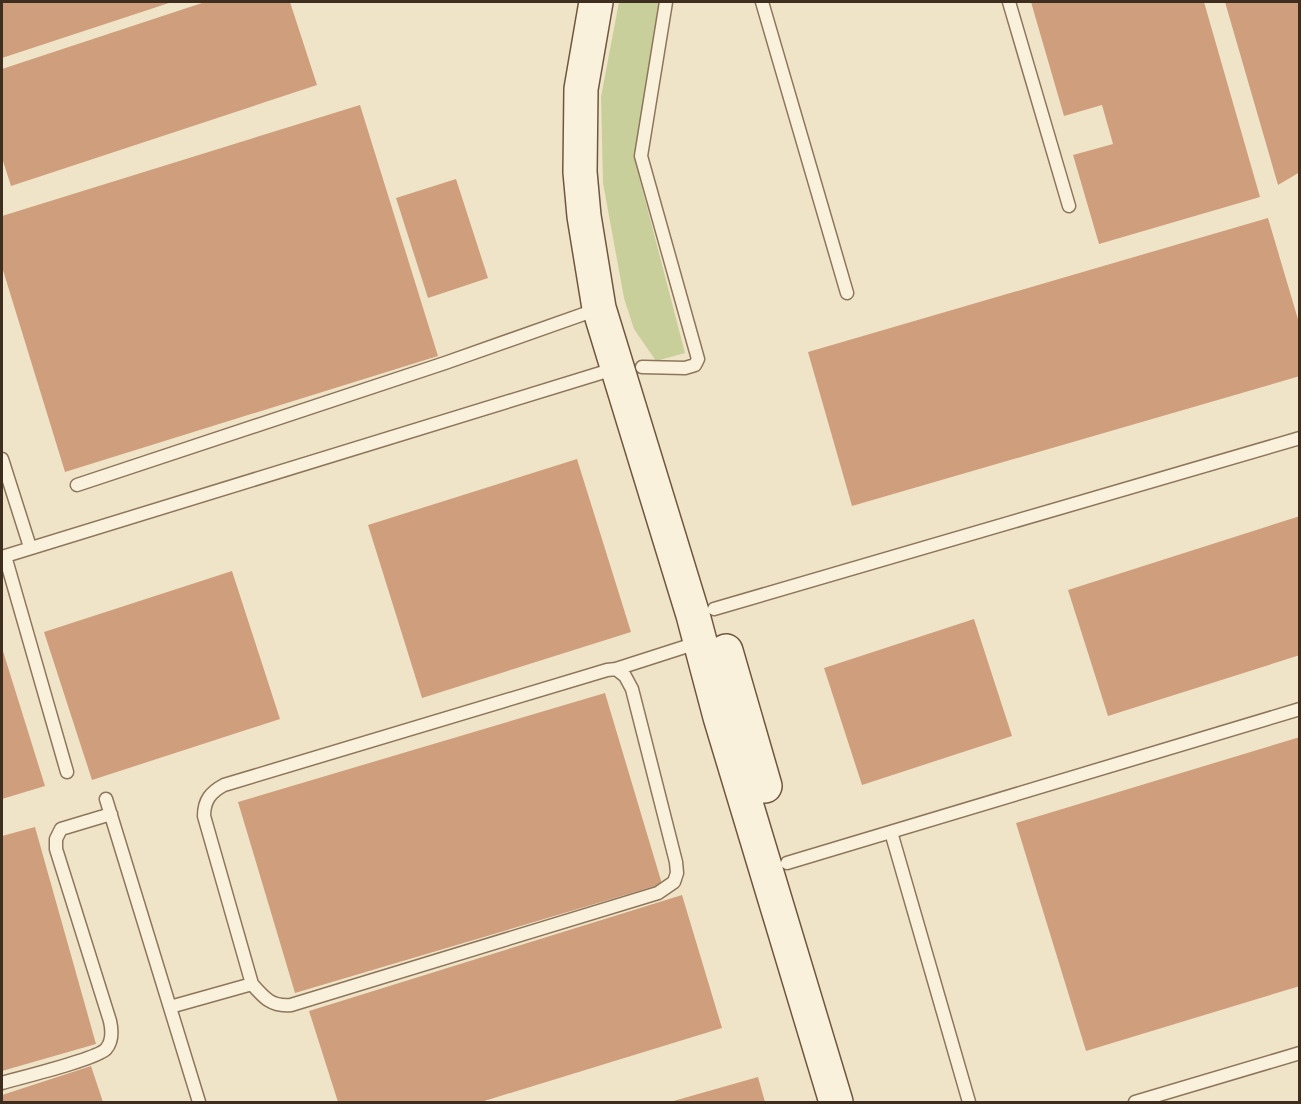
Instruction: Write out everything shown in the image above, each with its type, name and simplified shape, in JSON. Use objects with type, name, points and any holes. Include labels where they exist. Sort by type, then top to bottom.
[{"type":"main road","points":[[596,2],[581,89],[579,172],[599,308],[630,367],[714,609],[856,1102]]},
{"type":"main road","points":[[616,2],[601,97],[599,174],[630,367],[724,728],[836,1102]]},
{"type":"lane","points":[[67,772],[3,557],[630,367],[685,368],[695,365],[698,359],[641,156],[666,2]]},
{"type":"lane","points":[[762,2],[847,293]]},
{"type":"lane","points":[[1009,2],[1070,206]]},
{"type":"lane","points":[[77,485],[423,370],[599,308]]},
{"type":"lane","points":[[714,609],[1299,438]]},
{"type":"lane","points":[[2,459],[30,548]]},
{"type":"lane","points":[[616,669],[625,675],[632,689],[676,862],[677,873],[674,882],[658,893],[291,1005],[274,1004],[252,984],[204,816],[204,806],[208,797],[215,790],[224,785],[700,642]]},
{"type":"lane","points":[[787,863],[1299,709]]},
{"type":"lane","points":[[106,799],[199,1102]]},
{"type":"lane","points":[[2,1083],[90,1057],[105,1050],[111,1039],[110,1021],[56,849],[56,839],[61,829],[111,814]]},
{"type":"lane","points":[[891,832],[969,1102]]},
{"type":"lane","points":[[170,1007],[252,984]]},
{"type":"lane","points":[[1135,1102],[1299,1053]]},
{"type":"green space","points":[[619,2],[662,2],[634,157],[685,353],[656,361],[634,329],[624,298],[603,183],[601,97]]},
{"type":"building","points":[[2,2],[172,2],[2,58]]},
{"type":"building","points":[[205,2],[290,2],[317,85],[11,186],[2,158],[2,69]]},
{"type":"building","points":[[1031,2],[1204,2],[1260,197],[1099,244],[1073,155],[1113,144],[1102,105],[1064,116]]},
{"type":"building","points":[[1225,2],[1300,2],[1300,172],[1278,185]]},
{"type":"building","points":[[360,105],[438,356],[65,472],[2,267],[2,216]]},
{"type":"building","points":[[456,179],[488,278],[428,298],[396,198]]},
{"type":"building","points":[[1268,218],[1300,326],[1300,376],[852,506],[808,352]]},
{"type":"building","points":[[577,459],[631,632],[422,698],[368,525]]},
{"type":"building","points":[[1300,516],[1300,655],[1108,716],[1068,590]]},
{"type":"building","points":[[232,571],[280,719],[92,780],[44,632]]},
{"type":"building","points":[[974,619],[1012,736],[862,785],[824,668]]},
{"type":"building","points":[[2,648],[45,786],[2,799]]},
{"type":"building","points":[[605,693],[662,884],[295,993],[238,802]]},
{"type":"building","points":[[1300,737],[1300,986],[1086,1051],[1016,823]]},
{"type":"building","points":[[35,827],[96,1044],[2,1071],[2,836]]},
{"type":"building","points":[[682,895],[722,1028],[481,1102],[338,1102],[309,1011]]},
{"type":"building","points":[[91,1066],[103,1102],[2,1102],[2,1095]]},
{"type":"building","points":[[758,1077],[765,1102],[670,1102]]}]
